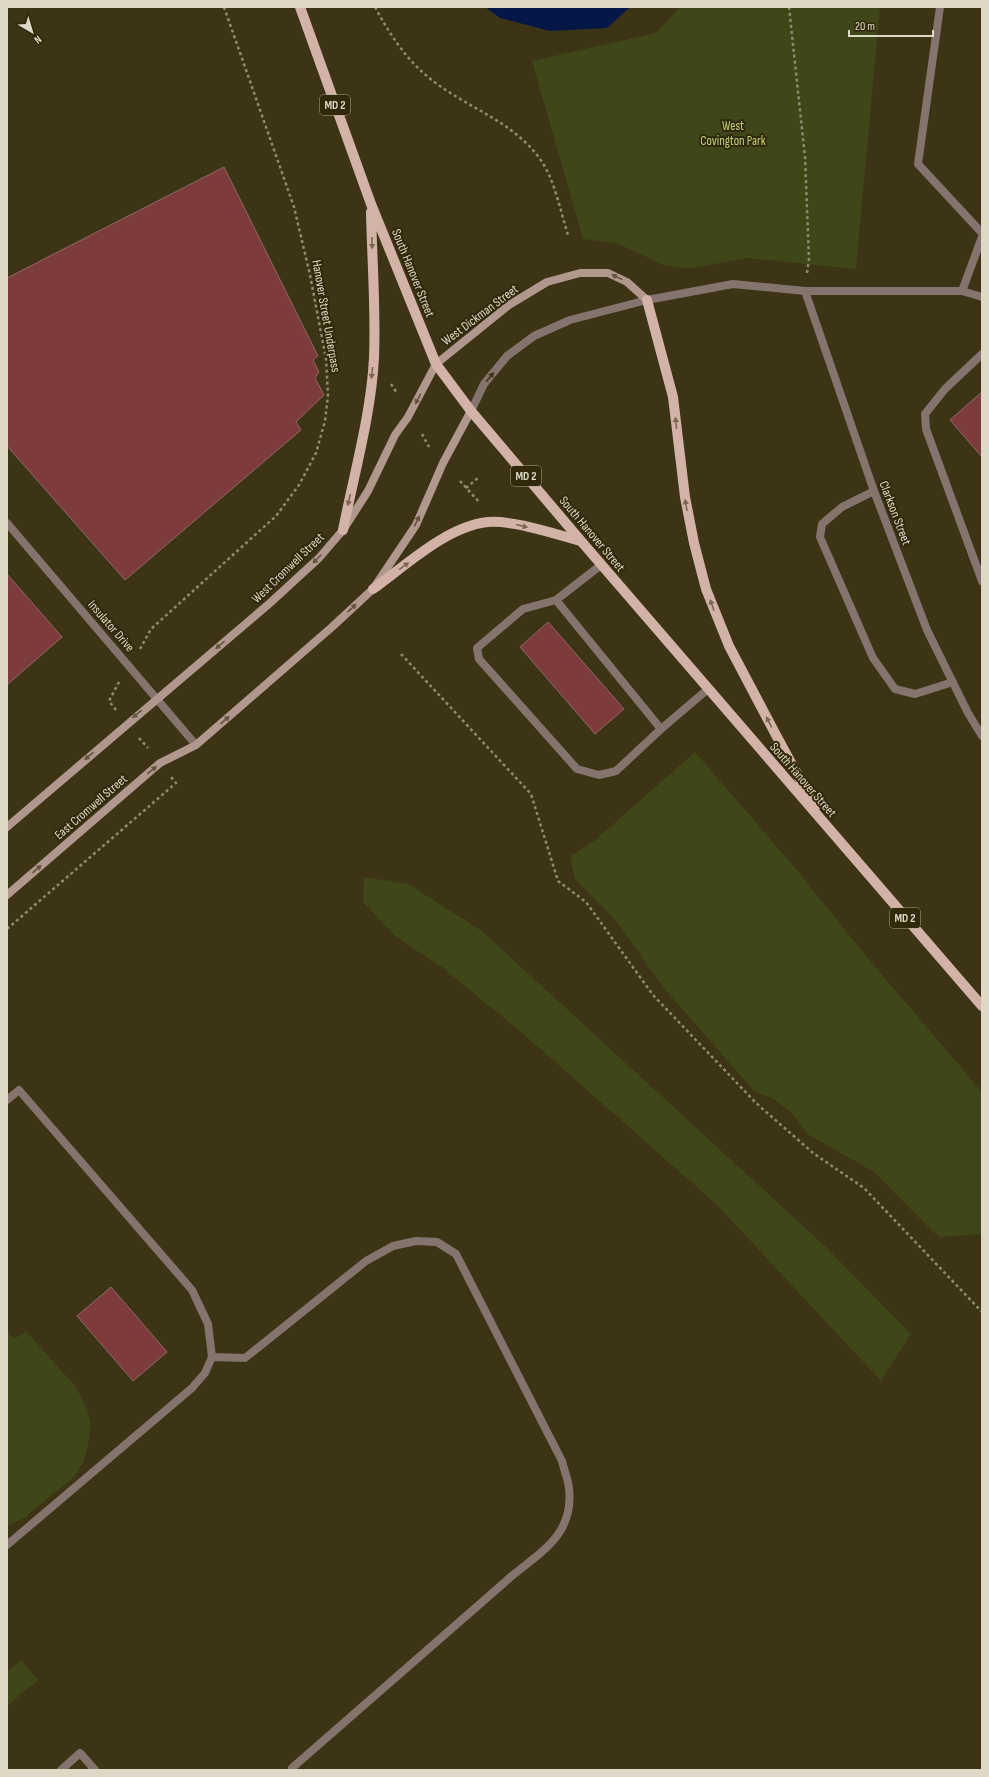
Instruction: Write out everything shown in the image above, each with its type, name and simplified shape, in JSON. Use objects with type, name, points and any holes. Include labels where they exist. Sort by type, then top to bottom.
[{"type":"main road","name":"South Hanover Street","points":[[300,7],[371,204],[436,364],[471,411],[601,565],[982,1006]]},
{"type":"main road","points":[[343,530],[369,400],[374,359],[371,204]]},
{"type":"main road","points":[[648,300],[673,397],[686,505],[706,589],[729,646],[793,768],[828,829]]},
{"type":"main road","points":[[373,589],[444,537],[466,527],[488,522],[511,523],[581,541]]},
{"type":"street","points":[[940,7],[918,164],[982,233]]},
{"type":"street","points":[[962,291],[982,237]]},
{"type":"street","name":"West Dickman Street","points":[[436,364],[509,305],[547,282],[580,273],[608,273],[627,282],[648,300]]},
{"type":"street","points":[[196,745],[332,627],[373,589],[416,525],[443,463],[484,384],[506,356],[534,336],[570,320],[648,300],[733,284],[805,291],[962,291],[982,297]]},
{"type":"street","name":"Clarkson Street","points":[[805,291],[874,491],[927,630],[982,736]]},
{"type":"street","points":[[982,354],[945,389],[925,414],[926,429],[982,581]]},
{"type":"street","name":"West Cromwell Street","points":[[157,698],[270,603],[319,558],[343,530],[368,491],[395,435],[408,417],[436,364]]},
{"type":"street","points":[[874,491],[842,507],[822,524],[820,537],[873,658],[895,689],[914,694],[953,682]]},
{"type":"street","name":"Insulator Drive","points":[[7,523],[196,745]]},
{"type":"street","points":[[601,565],[556,600],[523,609],[477,648],[479,659],[577,769],[599,776],[616,771],[661,729],[708,689]]},
{"type":"street","points":[[556,600],[661,729]]},
{"type":"street","points":[[7,826],[157,698]]},
{"type":"street","name":"East Cromwell Street","points":[[7,895],[160,763],[196,745]]},
{"type":"street","points":[[7,1100],[19,1090],[192,1290],[208,1324],[212,1357],[205,1373],[192,1388],[7,1545]]},
{"type":"street","points":[[212,1357],[245,1358],[366,1261],[393,1246],[416,1241],[437,1242],[456,1254],[562,1461],[569,1486],[570,1506],[564,1527],[548,1546],[292,1769]]},
{"type":"street","points":[[61,1770],[80,1753],[94,1770]]},
{"type":"path","name":"Hanover Street Underpass","points":[[143,643],[150,629],[276,516],[299,485],[316,453],[325,421],[328,395],[326,360],[310,275],[294,207],[224,7]]},
{"type":"path","points":[[375,7],[401,49],[428,77],[506,125],[530,147],[541,160],[548,175],[568,235]]},
{"type":"path","points":[[789,7],[805,157],[809,259]]},
{"type":"path","points":[[422,434],[430,449]]},
{"type":"path","points":[[466,488],[478,478]]},
{"type":"path","points":[[460,482],[481,504]]},
{"type":"path","points":[[402,654],[530,794],[558,881],[586,902],[653,995],[756,1103],[813,1153],[864,1188],[982,1312]]},
{"type":"path","points":[[7,929],[176,783],[109,701]]},
{"type":"green space","name":"West Covington Park","points":[[680,7],[880,7],[856,269],[747,258],[693,268],[680,268],[664,265],[616,243],[583,239],[532,61],[656,33]]},
{"type":"green space","points":[[695,752],[791,863],[872,963],[982,1092],[982,1234],[940,1237],[932,1231],[874,1172],[809,1135],[790,1112],[774,1099],[754,1091],[662,986],[617,922],[575,879],[570,856],[594,841]]},
{"type":"green space","points":[[364,877],[408,884],[482,931],[827,1248],[911,1334],[881,1381],[716,1204],[528,1038],[443,968],[396,937],[363,902]]},
{"type":"green space","points":[[7,1331],[14,1339],[26,1331],[76,1387],[87,1409],[91,1424],[88,1446],[83,1463],[73,1478],[25,1517],[7,1526]]},
{"type":"green space","points":[[21,1660],[38,1680],[7,1706],[7,1672]]},
{"type":"water","points":[[485,7],[630,7],[607,28],[550,31],[500,18]]},
{"type":"building","points":[[224,167],[318,356],[313,360],[319,372],[315,378],[324,395],[296,422],[301,430],[125,580],[7,446],[7,278]]},
{"type":"building","points":[[982,392],[982,457],[950,420]]},
{"type":"building","points":[[7,574],[62,637],[7,685]]},
{"type":"building","points":[[548,622],[624,709],[595,734],[520,647]]},
{"type":"building","points":[[111,1287],[167,1352],[133,1381],[77,1316]]}]
